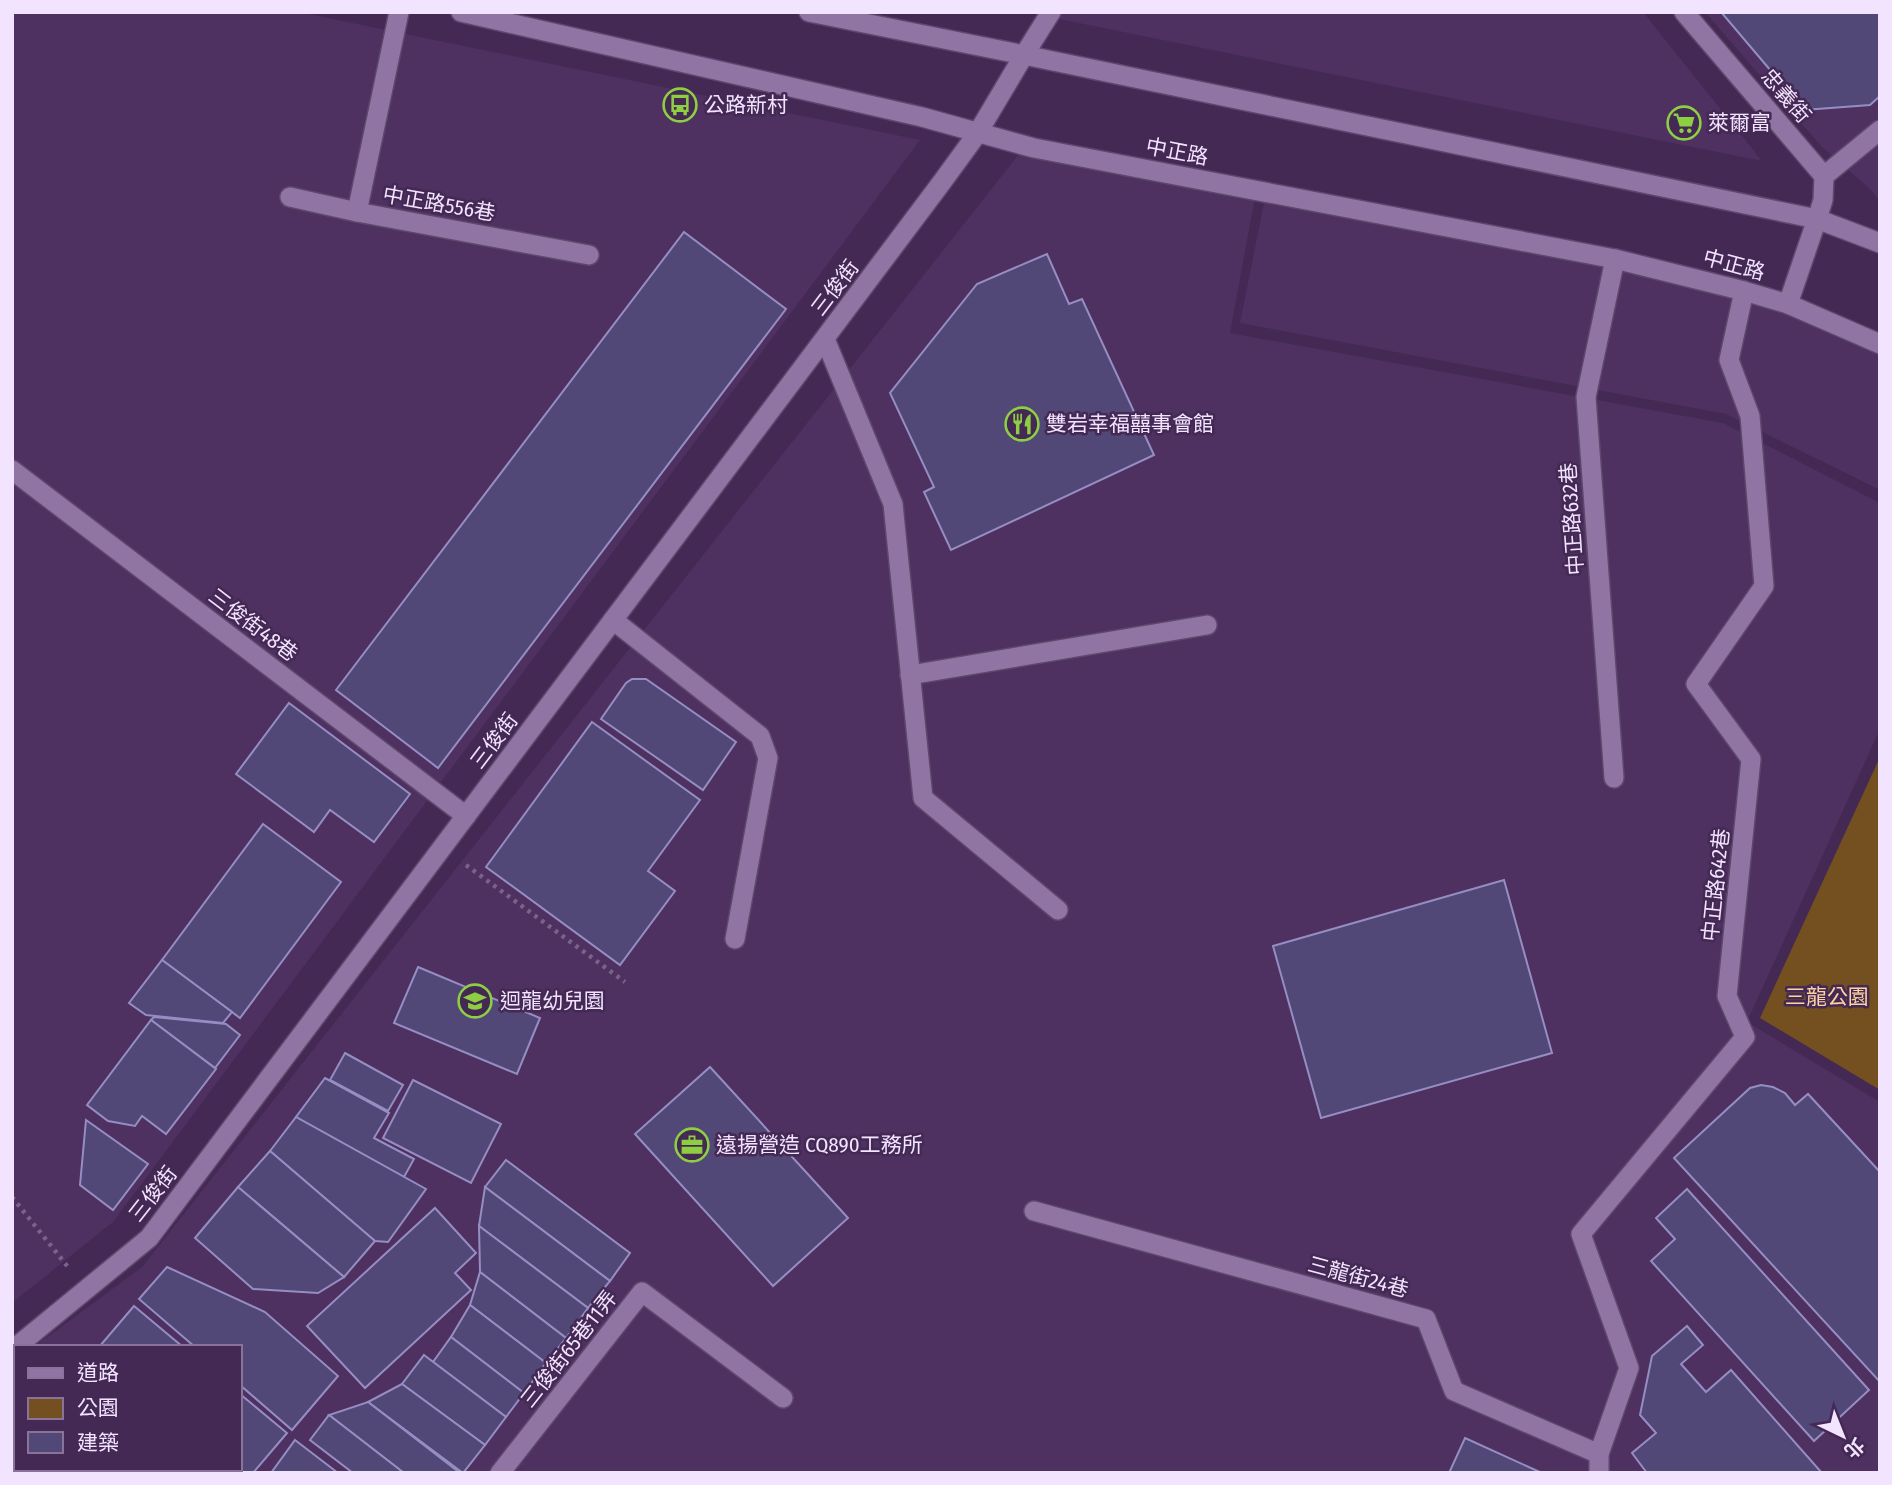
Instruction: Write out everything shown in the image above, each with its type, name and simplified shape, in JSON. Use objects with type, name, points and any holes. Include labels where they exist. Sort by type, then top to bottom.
[{"type":"main road","name":"中正路556巷","points":[[399,12],[357,212],[589,255]]},
{"type":"main road","name":"中正路","points":[[461,12],[922,117],[1034,148],[1615,259],[1788,304],[1880,344]]},
{"type":"main road","points":[[809,12],[1024,54],[1816,219],[1880,243]]},
{"type":"main road","name":"三俊街","points":[[19,1345],[149,1238],[977,134],[1051,12]]},
{"type":"main road","name":"忠義街","points":[[1684,12],[1825,176]]},
{"type":"main road","points":[[1788,304],[1823,200],[1825,176],[1880,130]]},
{"type":"main road","points":[[290,197],[357,212]]},
{"type":"main road","name":"中正路632巷","points":[[1614,778],[1586,397],[1615,259]]},
{"type":"main road","name":"中正路642巷","points":[[1599,1463],[1629,1368],[1581,1234],[1745,1037],[1727,996],[1751,759],[1696,684],[1764,586],[1750,416],[1729,360],[1744,291]]},
{"type":"main road","points":[[825,339],[893,504],[923,798],[1058,910]]},
{"type":"main road","name":"三俊街48巷","points":[[12,470],[466,816]]},
{"type":"main road","points":[[613,620],[760,736],[768,758],[735,939]]},
{"type":"main road","points":[[910,675],[1207,625]]},
{"type":"main road","name":"三龍街24巷","points":[[1034,1211],[1426,1319],[1454,1391],[1599,1463]]},
{"type":"main road","name":"三俊街65巷11弄","points":[[500,1473],[642,1292],[783,1398]]},
{"type":"path","points":[[443,848],[625,982]]},
{"type":"path","points":[[12,1197],[86,1290]]},
{"type":"shaded area","points":[[12,12],[299,12],[920,140],[113,1222],[12,1303]]},
{"type":"shaded area","points":[[1024,12],[1643,12],[1762,161]]},
{"type":"shaded area","points":[[1705,12],[1880,12],[1880,202],[1871,190],[1821,146]]},
{"type":"shaded area","points":[[1023,149],[1256,192],[1230,333],[1723,423],[1880,503],[1880,729],[1747,1022],[1880,1102],[1880,1473],[12,1473],[14,1362],[14,1471],[242,1471],[242,1345],[37,1345],[142,1267]]},
{"type":"shaded area","points":[[1264,203],[1784,300],[1880,346],[1880,490],[1726,414],[1240,323]]},
{"type":"green space","name":"三龍公園","points":[[1880,757],[1880,1090],[1760,1018]]},
{"type":"building","points":[[1721,12],[1880,12],[1880,96],[1870,105],[1804,110]]},
{"type":"building","points":[[684,232],[786,309],[438,768],[336,690]]},
{"type":"building","name":"雙岩幸福囍事會館","points":[[1047,254],[1069,304],[1082,299],[1154,455],[951,550],[924,492],[934,487],[890,393],[977,284]]},
{"type":"building","points":[[632,679],[646,679],[736,742],[703,790],[601,719],[626,683]]},
{"type":"building","points":[[289,703],[410,794],[374,842],[330,810],[314,832],[236,774]]},
{"type":"building","points":[[592,722],[700,800],[648,871],[675,891],[620,965],[486,867]]},
{"type":"building","points":[[263,824],[341,882],[240,1018],[162,960]]},
{"type":"building","points":[[1504,880],[1552,1053],[1321,1118],[1273,946]]},
{"type":"building","points":[[162,960],[232,1012],[223,1023],[146,1015],[129,1003]]},
{"type":"building","points":[[418,967],[540,1018],[517,1074],[394,1023]]},
{"type":"building","points":[[154,1017],[226,1024],[240,1035],[215,1068],[151,1020]]},
{"type":"building","points":[[151,1020],[216,1069],[166,1134],[142,1116],[135,1126],[108,1121],[87,1105]]},
{"type":"building","points":[[345,1053],[403,1085],[388,1111],[330,1080]]},
{"type":"building","points":[[710,1067],[848,1218],[773,1286],[635,1134]]},
{"type":"building","points":[[325,1078],[389,1113],[374,1138],[414,1159],[404,1177],[296,1117]]},
{"type":"building","points":[[413,1080],[501,1124],[471,1183],[383,1138]]},
{"type":"building","points":[[1761,1085],[1785,1093],[1795,1105],[1808,1094],[1880,1172],[1880,1382],[1674,1158],[1750,1088]]},
{"type":"building","points":[[296,1117],[426,1189],[388,1242],[375,1241],[270,1151]]},
{"type":"building","points":[[86,1120],[148,1164],[113,1210],[80,1185]]},
{"type":"building","points":[[270,1151],[375,1241],[344,1277],[238,1187]]},
{"type":"building","points":[[506,1160],[630,1253],[610,1281],[485,1187]]},
{"type":"building","points":[[238,1187],[344,1277],[318,1293],[253,1289],[195,1238]]},
{"type":"building","points":[[485,1187],[610,1281],[588,1308],[479,1226]]},
{"type":"building","points":[[1687,1189],[1869,1390],[1814,1441],[1651,1261],[1675,1239],[1656,1218]]},
{"type":"building","points":[[435,1208],[476,1253],[455,1273],[471,1290],[365,1388],[307,1326]]},
{"type":"building","points":[[479,1226],[588,1308],[566,1338],[480,1272]]},
{"type":"building","points":[[167,1267],[265,1312],[338,1376],[292,1430],[242,1387],[242,1345],[193,1345],[139,1299]]},
{"type":"building","points":[[480,1272],[566,1338],[546,1363],[470,1305]]},
{"type":"building","points":[[470,1305],[546,1363],[524,1393],[451,1337]]},
{"type":"building","points":[[134,1306],[181,1345],[101,1345]]},
{"type":"building","points":[[1687,1326],[1703,1345],[1681,1364],[1706,1392],[1731,1370],[1822,1473],[1647,1473],[1632,1453],[1656,1433],[1640,1415],[1652,1356]]},
{"type":"building","points":[[451,1337],[524,1393],[506,1417],[433,1362]]},
{"type":"building","points":[[424,1355],[506,1417],[485,1445],[402,1384]]},
{"type":"building","points":[[402,1384],[485,1445],[463,1473],[368,1402]]},
{"type":"building","points":[[242,1396],[287,1433],[253,1473],[235,1471],[242,1471]]},
{"type":"building","points":[[368,1402],[460,1473],[404,1473],[329,1415]]},
{"type":"building","points":[[329,1415],[404,1473],[353,1473],[310,1440]]},
{"type":"building","points":[[1465,1438],[1542,1473],[1449,1473]]},
{"type":"building","points":[[295,1440],[338,1473],[271,1473]]},
{"type":"building","points":[[36,1471],[117,1473],[38,1473]]},
{"type":"building","points":[[123,1471],[198,1471],[196,1473]]},
{"type":"place","name":"公路新村","points":[[680,105]]},
{"type":"place","name":"萊爾富","points":[[1684,123]]},
{"type":"place","name":"雙岩幸福囍事會館","points":[[1022,424]]},
{"type":"place","name":"迴龍幼兒園","points":[[475,1001]]},
{"type":"place","name":"遠揚營造 CQ890工務所","points":[[692,1145]]}]
